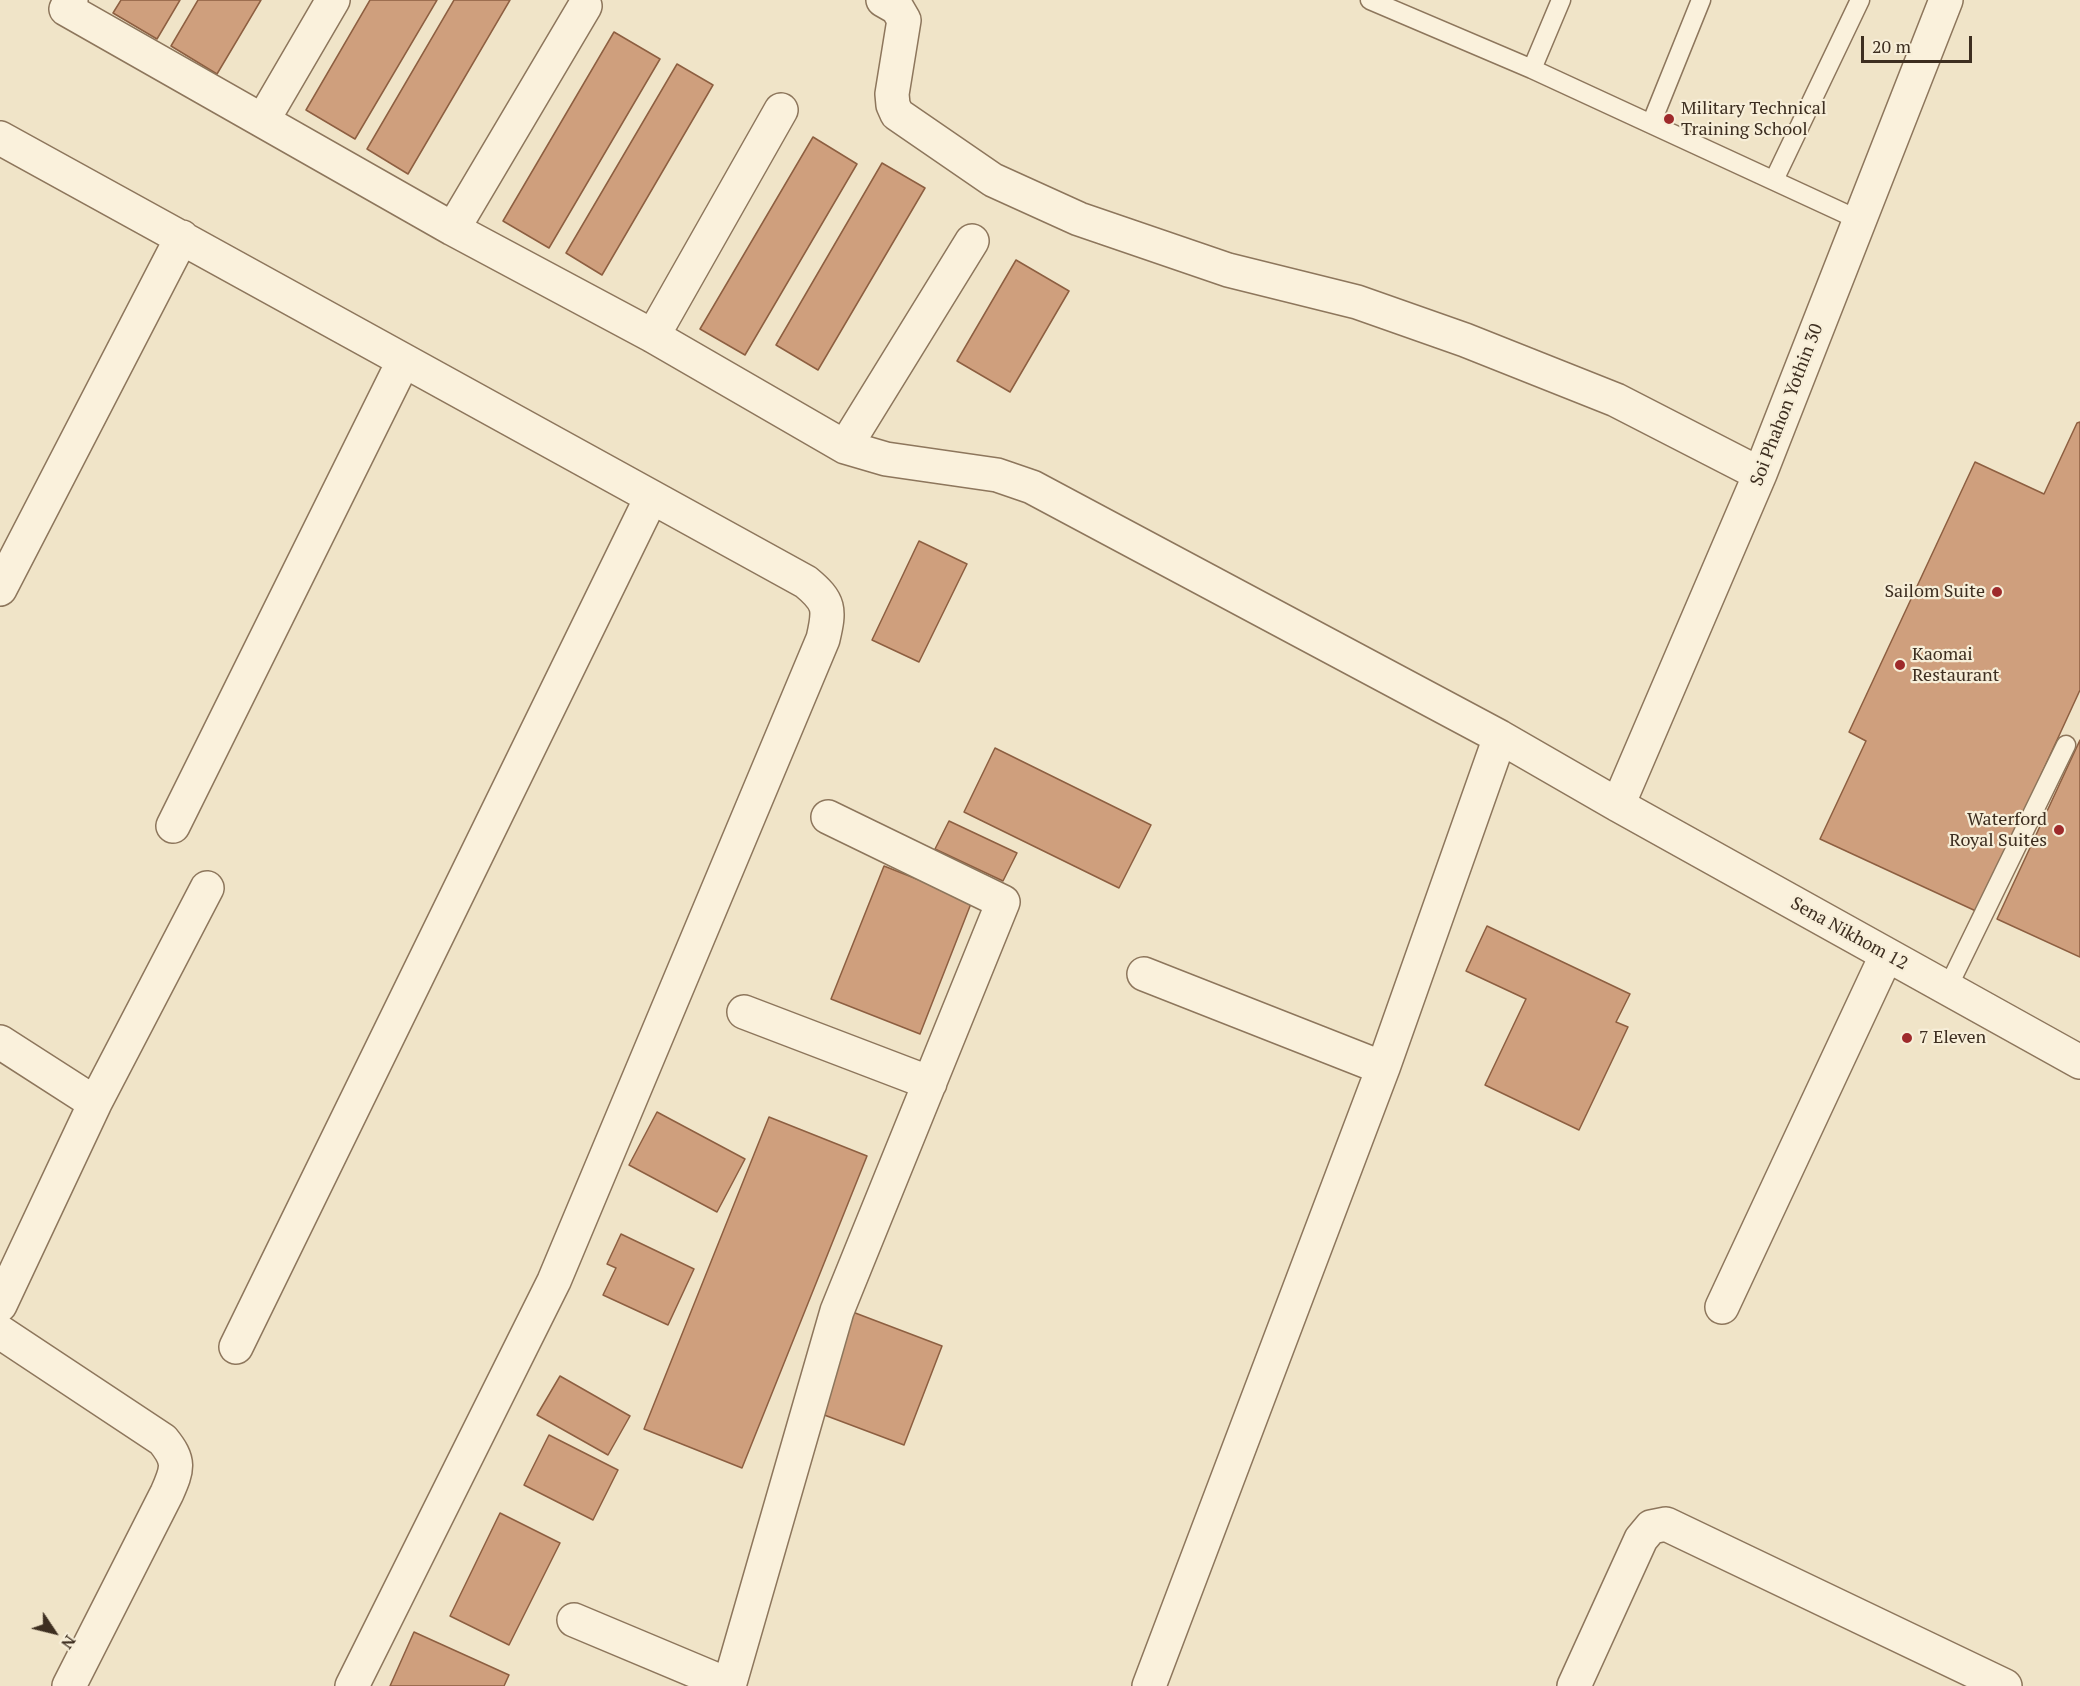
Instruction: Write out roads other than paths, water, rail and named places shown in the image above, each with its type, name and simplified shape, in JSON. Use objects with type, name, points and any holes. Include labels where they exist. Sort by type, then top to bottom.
[{"type":"street","name":"Sena Nikhom 12","points":[[71,0],[66,9],[453,229],[653,336],[846,447],[886,459],[997,475],[1032,487],[1500,736],[1886,956],[2080,1062]]},
{"type":"street","points":[[263,120],[333,0]]},
{"type":"street","points":[[883,0],[897,8],[904,20],[892,94],[897,114],[993,180],[1079,219],[1218,267],[1357,302],[1465,340],[1616,400],[1760,474]]},
{"type":"street","name":"Soi Phahon Yothin 30","points":[[1618,805],[1760,474],[1946,0]]},
{"type":"street","points":[[453,229],[585,6]]},
{"type":"street","points":[[653,336],[781,110]]},
{"type":"street","points":[[0,138],[806,582],[822,595],[829,615],[823,639],[554,1281],[352,1686]]},
{"type":"street","points":[[0,589],[182,237]]},
{"type":"street","points":[[846,447],[972,241]]},
{"type":"street","points":[[173,826],[403,362]]},
{"type":"street","points":[[236,1347],[651,498]]},
{"type":"street","points":[[1149,1686],[1383,1068],[1500,736]]},
{"type":"street","points":[[574,1620],[729,1686],[837,1311],[1003,902],[828,817]]},
{"type":"street","points":[[0,1305],[95,1103],[207,888]]},
{"type":"street","points":[[1722,1307],[1886,956]]},
{"type":"street","points":[[1144,974],[1383,1068]]},
{"type":"street","points":[[744,1012],[930,1083]]},
{"type":"street","points":[[0,1042],[95,1103]]},
{"type":"street","points":[[0,1332],[163,1440],[174,1454],[175,1473],[167,1493],[69,1686]]},
{"type":"street","points":[[1574,1686],[1641,1539],[1651,1527],[1666,1524],[2005,1686]]},
{"type":"lane","points":[[1370,0],[1532,69],[1859,220]]},
{"type":"lane","points":[[1532,69],[1561,0]]},
{"type":"lane","points":[[1651,124],[1701,0]]},
{"type":"lane","points":[[1774,180],[1860,0]]},
{"type":"lane","points":[[1947,989],[2066,745]]},
{"type":"place","name":"Military Technical Training School","points":[[1669,119]]},
{"type":"place","name":"Sailom Suite","points":[[1997,592]]},
{"type":"place","name":"Kaomai Restaurant","points":[[1900,665]]},
{"type":"place","name":"Waterford Royal Suites","points":[[2059,830]]},
{"type":"place","name":"7 Eleven","points":[[1907,1038]]}]
